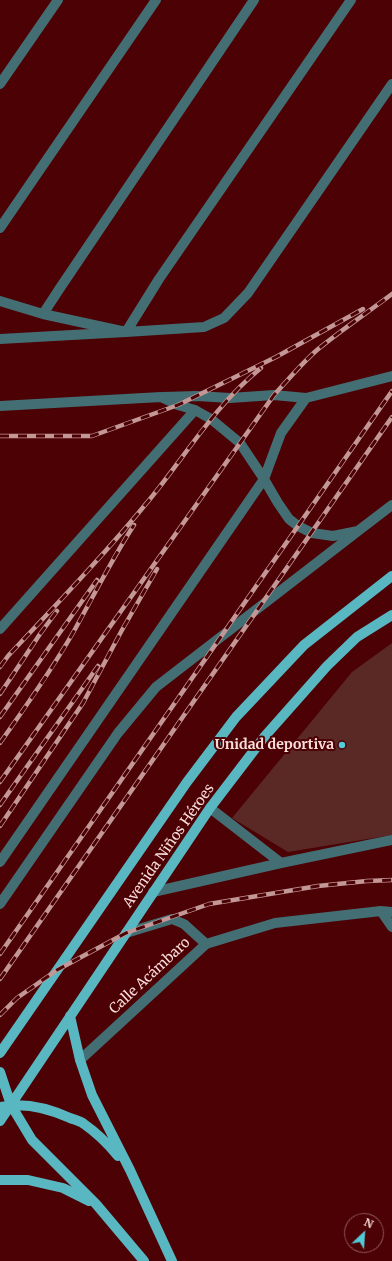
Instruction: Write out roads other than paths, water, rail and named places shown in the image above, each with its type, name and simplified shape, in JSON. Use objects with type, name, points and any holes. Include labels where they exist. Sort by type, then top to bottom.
[{"type":"main road","name":"Avenida Niños Héroes","points":[[0,1053],[187,782],[236,717],[304,645],[392,576]]},
{"type":"main road","name":"Avenida Niños Héroes","points":[[0,1120],[210,808],[265,736],[327,666],[357,637],[392,615]]},
{"type":"main road","points":[[70,1016],[80,1060],[92,1095],[130,1170],[172,1261]]},
{"type":"main road","points":[[0,1072],[11,1105],[32,1140],[96,1204],[144,1261]]},
{"type":"main road","points":[[0,1106],[35,1106],[58,1112],[83,1123],[107,1142],[130,1170]]},
{"type":"main road","points":[[0,1180],[28,1180],[63,1188],[96,1204]]},
{"type":"street","points":[[0,84],[58,0]]},
{"type":"street","points":[[0,228],[156,0]]},
{"type":"street","points":[[43,314],[254,0]]},
{"type":"street","points":[[126,332],[159,279],[351,0]]},
{"type":"street","points":[[0,339],[204,327],[224,318],[248,294],[392,84]]},
{"type":"street","points":[[0,301],[43,314],[126,332]]},
{"type":"street","points":[[0,406],[197,396],[230,398],[274,395],[306,398],[392,376]]},
{"type":"street","points":[[161,397],[178,405],[196,410],[211,419],[240,443],[278,503],[290,519],[298,526],[312,533],[333,536],[358,531]]},
{"type":"street","points":[[0,862],[264,479],[280,433],[306,398]]},
{"type":"street","points":[[0,629],[196,410]]},
{"type":"street","points":[[0,904],[118,733],[156,687],[392,505]]},
{"type":"street","points":[[210,808],[281,863]]},
{"type":"street","points":[[154,892],[281,863],[392,840]]},
{"type":"street","points":[[381,911],[392,927]]},
{"type":"street","name":"Calle Acámbaro","points":[[80,1060],[206,944],[275,923],[381,911],[392,912]]},
{"type":"street","points":[[126,933],[172,919],[184,924],[206,944]]},
{"type":"railway","points":[[0,782],[274,395],[300,366],[317,350],[335,335],[392,294]]},
{"type":"railway","points":[[0,436],[92,436],[178,405],[276,357],[363,309]]},
{"type":"railway","points":[[0,667],[8,656],[116,540],[150,499],[202,430],[230,397],[261,368]]},
{"type":"railway","points":[[0,954],[392,391]]},
{"type":"railway","points":[[0,979],[392,417]]},
{"type":"railway","points":[[0,743],[57,660],[134,525]]},
{"type":"railway","points":[[0,826],[83,703],[157,569]]},
{"type":"railway","points":[[0,717],[97,580]]},
{"type":"railway","points":[[0,694],[57,611]]},
{"type":"railway","points":[[0,805],[98,666]]},
{"type":"railway","points":[[0,1015],[17,998],[57,970],[126,933],[209,904],[318,886],[392,880]]},
{"type":"place","name":"Unidad deportiva","points":[[342,745]]}]
